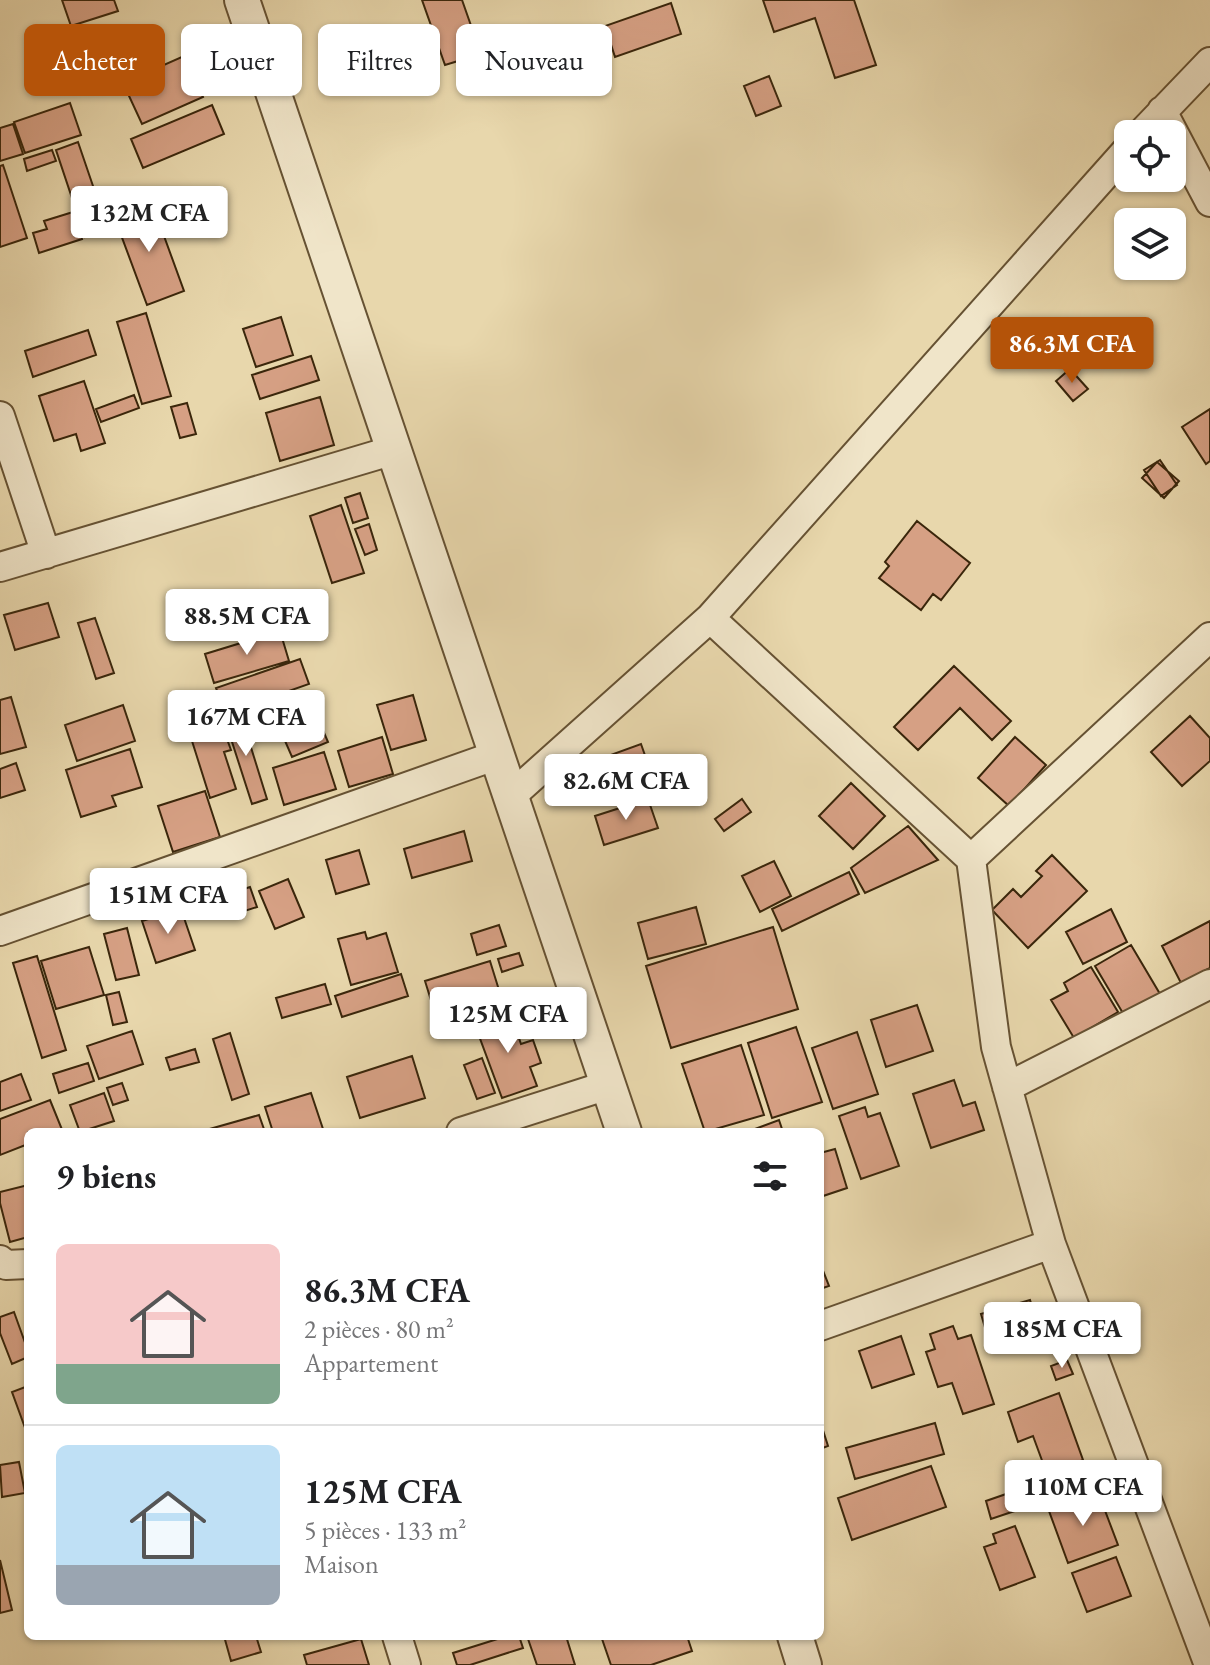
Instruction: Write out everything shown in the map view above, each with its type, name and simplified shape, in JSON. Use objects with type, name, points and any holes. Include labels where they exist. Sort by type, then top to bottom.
[{"type":"street","points":[[242,0],[623,1128]]},
{"type":"street","points":[[1154,120],[1210,62]]},
{"type":"street","points":[[1162,111],[1210,202]]},
{"type":"street","points":[[511,796],[710,618],[1114,165]]},
{"type":"street","points":[[0,416],[46,554]]},
{"type":"street","points":[[0,567],[394,450]]},
{"type":"street","points":[[710,618],[971,859],[996,1047],[1051,1244],[1209,1665]]},
{"type":"street","points":[[971,859],[1210,637]]},
{"type":"street","points":[[0,931],[497,755]]},
{"type":"street","points":[[1007,1087],[1210,984]]},
{"type":"street","points":[[474,1128],[608,1085]]},
{"type":"street","points":[[824,1325],[1051,1244]]},
{"type":"street","points":[[0,1260],[6,1265],[24,1264]]},
{"type":"street","points":[[398,1640],[406,1665]]},
{"type":"street","points":[[796,1640],[804,1665]]},
{"type":"building","points":[[62,0],[114,0],[118,11],[70,24]]},
{"type":"building","points":[[422,0],[462,0],[470,24],[456,24],[456,62],[445,65],[440,51],[440,24],[430,24]]},
{"type":"building","points":[[763,0],[854,0],[876,65],[835,78],[815,18],[774,32]]},
{"type":"building","points":[[671,3],[681,34],[615,57],[611,24]]},
{"type":"building","points":[[181,57],[181,96],[203,97],[142,124],[129,96],[165,96],[165,64]]},
{"type":"building","points":[[769,76],[781,106],[756,116],[744,86]]},
{"type":"building","points":[[70,103],[81,135],[25,153],[14,122]]},
{"type":"building","points":[[212,105],[224,134],[143,168],[131,139]]},
{"type":"building","points":[[13,124],[23,154],[0,161],[0,128]]},
{"type":"building","points":[[78,142],[108,230],[85,237],[56,150]]},
{"type":"building","points":[[52,150],[56,161],[27,171],[24,159]]},
{"type":"building","points":[[3,165],[27,238],[0,247],[0,166]]},
{"type":"building","points":[[152,203],[184,291],[147,305],[114,216]]},
{"type":"building","points":[[73,212],[82,239],[39,253],[33,233],[47,229],[44,221]]},
{"type":"building","points":[[146,313],[171,396],[142,404],[117,322]]},
{"type":"building","points":[[281,317],[293,355],[256,367],[243,329]]},
{"type":"building","points":[[88,330],[96,355],[33,377],[25,351]]},
{"type":"building","points":[[311,356],[319,380],[260,399],[252,375]]},
{"type":"building","points":[[1070,369],[1088,389],[1073,401],[1056,381]]},
{"type":"building","points":[[84,381],[105,443],[81,451],[76,434],[54,441],[39,396]]},
{"type":"building","points":[[134,395],[139,408],[101,422],[96,409]]},
{"type":"building","points":[[320,397],[334,445],[280,461],[266,413]]},
{"type":"building","points":[[187,403],[196,434],[180,438],[171,407]]},
{"type":"building","points":[[1210,409],[1210,461],[1206,464],[1182,427]]},
{"type":"building","points":[[1160,460],[1177,485],[1161,496],[1144,470]]},
{"type":"building","points":[[1157,462],[1179,481],[1164,498],[1142,478]]},
{"type":"building","points":[[360,493],[368,518],[353,523],[345,498]]},
{"type":"building","points":[[341,505],[364,573],[332,583],[310,516]]},
{"type":"building","points":[[917,521],[970,563],[941,600],[933,594],[921,610],[879,578],[889,566],[885,562]]},
{"type":"building","points":[[369,524],[377,550],[365,555],[355,529]]},
{"type":"building","points":[[48,603],[59,637],[15,650],[4,615]]},
{"type":"building","points":[[95,618],[114,673],[96,679],[78,623]]},
{"type":"building","points":[[280,631],[289,661],[214,683],[205,654]]},
{"type":"building","points":[[300,659],[309,684],[226,713],[216,688]]},
{"type":"building","points":[[954,666],[1011,721],[992,740],[960,708],[918,750],[894,727]]},
{"type":"building","points":[[413,695],[426,740],[391,750],[377,705]]},
{"type":"building","points":[[11,697],[26,747],[0,754],[0,700]]},
{"type":"building","points":[[123,705],[135,741],[77,761],[65,725]]},
{"type":"building","points":[[240,712],[267,799],[252,804],[224,717]]},
{"type":"building","points":[[315,712],[328,742],[292,757],[279,727]]},
{"type":"building","points":[[1190,716],[1210,738],[1210,761],[1182,786],[1151,752]]},
{"type":"building","points":[[224,731],[231,750],[224,752],[236,789],[210,798],[192,741]]},
{"type":"building","points":[[382,737],[393,774],[349,787],[338,751]]},
{"type":"building","points":[[1015,737],[1046,765],[1009,806],[978,778]]},
{"type":"building","points":[[641,744],[648,764],[601,780],[594,761]]},
{"type":"building","points":[[130,749],[142,787],[112,796],[116,806],[81,817],[66,770]]},
{"type":"building","points":[[324,752],[336,789],[284,805],[273,768]]},
{"type":"building","points":[[16,763],[25,790],[0,798],[0,769]]},
{"type":"building","points":[[851,783],[885,816],[853,849],[819,816]]},
{"type":"building","points":[[205,791],[220,837],[173,852],[158,806]]},
{"type":"building","points":[[648,799],[658,828],[604,845],[595,816]]},
{"type":"building","points":[[742,799],[751,812],[724,831],[715,819]]},
{"type":"building","points":[[908,826],[938,860],[865,893],[851,868]]},
{"type":"building","points":[[464,831],[472,861],[412,878],[404,849]]},
{"type":"building","points":[[359,850],[369,884],[336,894],[326,860]]},
{"type":"building","points":[[1052,855],[1087,891],[1028,948],[992,910],[1013,889],[1021,897],[1042,876],[1036,871]]},
{"type":"building","points":[[774,861],[791,896],[760,912],[742,876]]},
{"type":"building","points":[[849,872],[859,894],[782,931],[772,909]]},
{"type":"building","points":[[288,879],[304,917],[275,929],[259,891]]},
{"type":"building","points":[[250,887],[257,907],[223,918],[216,898]]},
{"type":"building","points":[[696,907],[706,944],[648,959],[638,923]]},
{"type":"building","points":[[181,909],[195,950],[156,963],[142,921]]},
{"type":"building","points":[[1111,909],[1127,942],[1083,964],[1066,932]]},
{"type":"building","points":[[1210,921],[1210,968],[1181,983],[1162,946]]},
{"type":"building","points":[[499,925],[506,946],[477,955],[471,934]]},
{"type":"building","points":[[773,927],[798,1009],[671,1048],[646,966]]},
{"type":"building","points":[[127,928],[139,975],[116,980],[104,934]]},
{"type":"building","points":[[365,932],[367,939],[386,933],[398,972],[351,985],[338,939]]},
{"type":"building","points":[[1131,945],[1160,994],[1124,1015],[1095,966]]},
{"type":"building","points":[[89,947],[104,995],[56,1009],[41,961]]},
{"type":"building","points":[[519,953],[523,965],[502,972],[498,959]]},
{"type":"building","points":[[37,956],[66,1050],[42,1058],[13,963]]},
{"type":"building","points":[[490,961],[503,1003],[438,1023],[425,981]]},
{"type":"building","points":[[1091,967],[1118,1012],[1074,1038],[1051,1000],[1068,991],[1064,983]]},
{"type":"building","points":[[401,974],[408,996],[342,1017],[335,996]]},
{"type":"building","points":[[325,984],[331,1004],[282,1018],[276,998]]},
{"type":"building","points":[[119,992],[127,1022],[113,1025],[106,995]]},
{"type":"building","points":[[917,1005],[933,1051],[886,1067],[871,1020]]},
{"type":"building","points":[[510,1012],[521,1044],[533,1040],[541,1063],[530,1067],[537,1086],[502,1098],[475,1025]]},
{"type":"building","points":[[796,1027],[822,1102],[772,1118],[748,1043]]},
{"type":"building","points":[[132,1031],[143,1064],[99,1079],[87,1046]]},
{"type":"building","points":[[857,1032],[878,1094],[833,1109],[812,1048]]},
{"type":"building","points":[[230,1033],[249,1094],[232,1100],[213,1039]]},
{"type":"building","points":[[741,1045],[764,1115],[719,1128],[704,1128],[682,1064]]},
{"type":"building","points":[[195,1049],[199,1062],[170,1070],[166,1058]]},
{"type":"building","points":[[412,1056],[425,1098],[360,1118],[347,1077]]},
{"type":"building","points":[[482,1058],[495,1093],[477,1099],[464,1065]]},
{"type":"building","points":[[88,1063],[94,1081],[59,1093],[53,1074]]},
{"type":"building","points":[[21,1074],[31,1100],[0,1111],[0,1082]]},
{"type":"building","points":[[954,1080],[963,1106],[975,1102],[984,1130],[931,1148],[913,1094]]},
{"type":"building","points":[[122,1083],[128,1100],[113,1105],[107,1088]]},
{"type":"building","points":[[104,1093],[114,1121],[92,1128],[79,1128],[70,1105]]},
{"type":"building","points":[[311,1093],[323,1128],[272,1128],[265,1107]]},
{"type":"building","points":[[50,1100],[61,1128],[24,1128],[24,1146],[0,1155],[0,1119]]},
{"type":"building","points":[[865,1107],[868,1117],[880,1113],[899,1166],[861,1179],[839,1116]]},
{"type":"building","points":[[259,1115],[264,1128],[213,1128]]},
{"type":"building","points":[[779,1120],[782,1128],[758,1128]]},
{"type":"building","points":[[835,1149],[847,1188],[824,1196],[824,1152]]},
{"type":"building","points":[[24,1186],[24,1238],[10,1242],[0,1192]]},
{"type":"building","points":[[1030,1300],[1041,1334],[991,1348],[981,1314]]},
{"type":"building","points":[[14,1312],[24,1340],[24,1359],[12,1364],[0,1333],[0,1317]]},
{"type":"building","points":[[953,1326],[958,1339],[971,1335],[994,1404],[963,1414],[952,1383],[938,1387],[926,1352],[935,1349],[930,1334]]},
{"type":"building","points":[[1059,1331],[1063,1343],[1044,1350],[1040,1338]]},
{"type":"building","points":[[901,1336],[914,1374],[872,1388],[859,1351]]},
{"type":"building","points":[[1067,1360],[1073,1374],[1056,1380],[1051,1366]]},
{"type":"building","points":[[24,1388],[24,1425],[12,1392]]},
{"type":"building","points":[[1059,1393],[1083,1460],[1047,1474],[1033,1436],[1018,1442],[1008,1412]]},
{"type":"building","points":[[935,1423],[944,1454],[855,1479],[846,1448]]},
{"type":"building","points":[[19,1462],[24,1493],[2,1497],[0,1465]]},
{"type":"building","points":[[931,1466],[946,1507],[852,1540],[838,1498]]},
{"type":"building","points":[[1035,1484],[1041,1502],[991,1519],[986,1501]]},
{"type":"building","points":[[1098,1492],[1118,1545],[1068,1563],[1049,1511]]},
{"type":"building","points":[[1015,1526],[1035,1577],[1000,1590],[984,1547],[996,1543],[993,1534]]},
{"type":"building","points":[[1116,1557],[1131,1596],[1087,1612],[1072,1573]]},
{"type":"building","points":[[0,1560],[12,1610],[0,1613]]},
{"type":"building","points":[[225,1640],[257,1640],[261,1652],[231,1661]]},
{"type":"building","points":[[361,1640],[369,1665],[307,1665],[304,1655]]},
{"type":"building","points":[[494,1640],[520,1640],[523,1648],[470,1665],[457,1665],[453,1653]]},
{"type":"building","points":[[528,1640],[567,1640],[575,1665],[537,1665]]},
{"type":"building","points":[[602,1640],[688,1640],[692,1651],[651,1665],[611,1665]]}]
